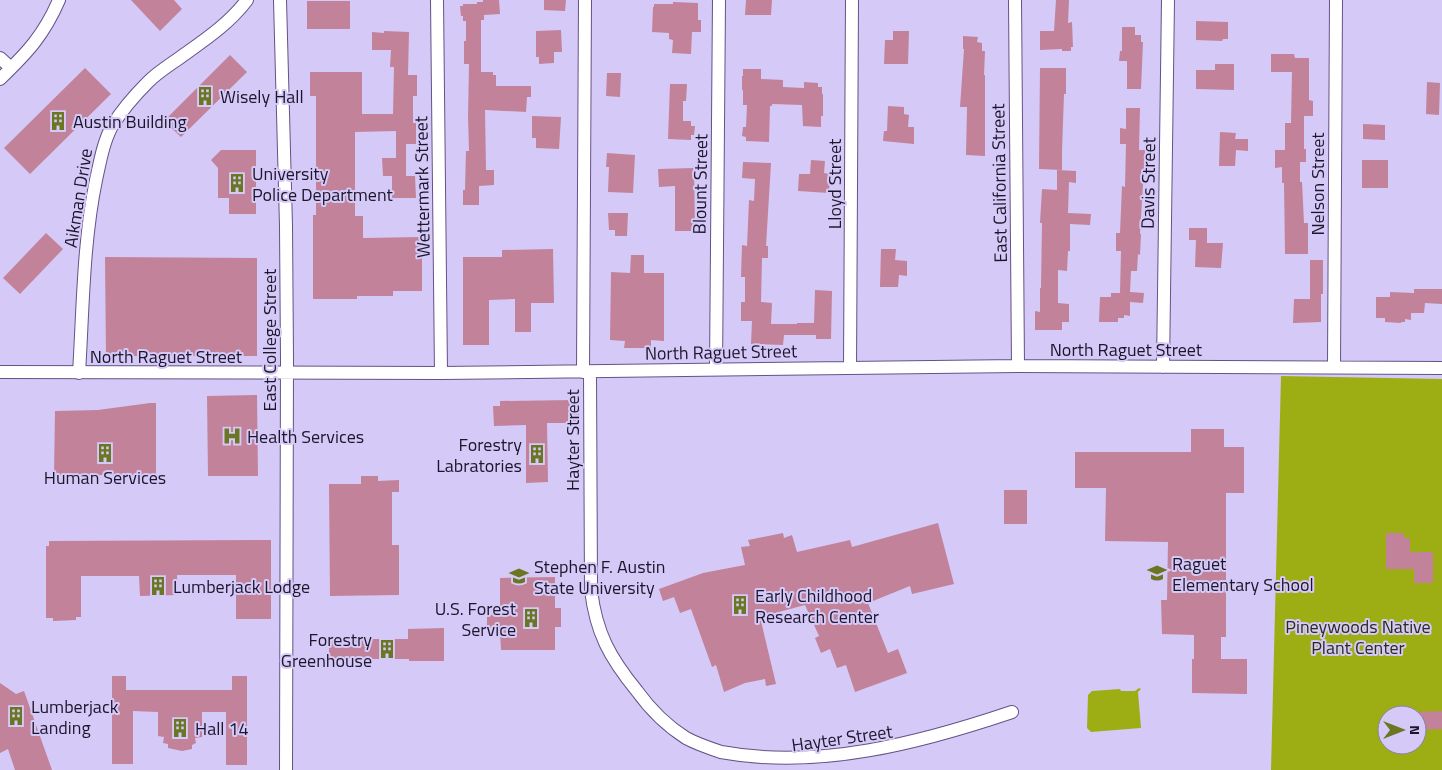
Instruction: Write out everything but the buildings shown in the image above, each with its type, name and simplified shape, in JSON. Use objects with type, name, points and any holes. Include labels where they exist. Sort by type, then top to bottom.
[{"type":"street","points":[[0,79],[24,56],[46,27],[59,0]]},
{"type":"street","name":"Aikman Drive","points":[[79,373],[90,209],[106,140],[124,109],[149,81],[214,34],[238,12],[247,0]]},
{"type":"street","name":"East College Street","points":[[280,0],[280,62],[286,226],[286,770]]},
{"type":"street","name":"Wettermark Street","points":[[438,0],[441,373]]},
{"type":"street","name":"Hayter Street","points":[[585,0],[586,372],[591,590],[594,614],[606,645],[621,671],[656,714],[680,733],[697,743],[742,758],[774,763],[806,764],[855,758],[894,750],[1012,712]]},
{"type":"street","name":"Blount Street","points":[[716,369],[719,0]]},
{"type":"street","name":"Lloyd Street","points":[[850,368],[852,0]]},
{"type":"street","name":"East California Street","points":[[1015,0],[1018,366]]},
{"type":"street","name":"Davis Street","points":[[1163,367],[1168,0]]},
{"type":"street","name":"Nelson Street","points":[[1334,367],[1336,0]]},
{"type":"street","points":[[0,58],[11,68]]},
{"type":"street","name":"North Raguet Street","points":[[0,372],[441,373],[1018,366],[1442,368]]},
{"type":"green space","name":"Pineywoods Native Plant Center","points":[[1281,376],[1442,379],[1442,770],[1271,770]]},
{"type":"green space","points":[[1139,688],[1141,689],[1138,692],[1141,728],[1091,732],[1087,728],[1088,695],[1092,691],[1120,689],[1121,691],[1135,691]]},
{"type":"place","name":"Wisely Hall","points":[[205,96]]},
{"type":"place","name":"Austin Building","points":[[58,121]]},
{"type":"place","name":"University Police Department","points":[[237,183]]},
{"type":"place","name":"Health Services","points":[[232,436]]},
{"type":"place","name":"Human Services","points":[[105,453]]},
{"type":"place","name":"Forestry Labratories","points":[[537,454]]},
{"type":"place","name":"Raguet Elementary School","points":[[1157,573]]},
{"type":"place","name":"Stephen F. Austin State University","points":[[519,576]]},
{"type":"place","name":"Lumberjack Lodge","points":[[158,586]]},
{"type":"place","name":"Early Childhood Research Center","points":[[740,605]]},
{"type":"place","name":"U.S. Forest Service","points":[[531,618]]},
{"type":"place","name":"Forestry Greenhouse","points":[[387,649]]},
{"type":"place","name":"Lumberjack Landing","points":[[16,716]]},
{"type":"place","name":"Hall 14","points":[[180,728]]}]
